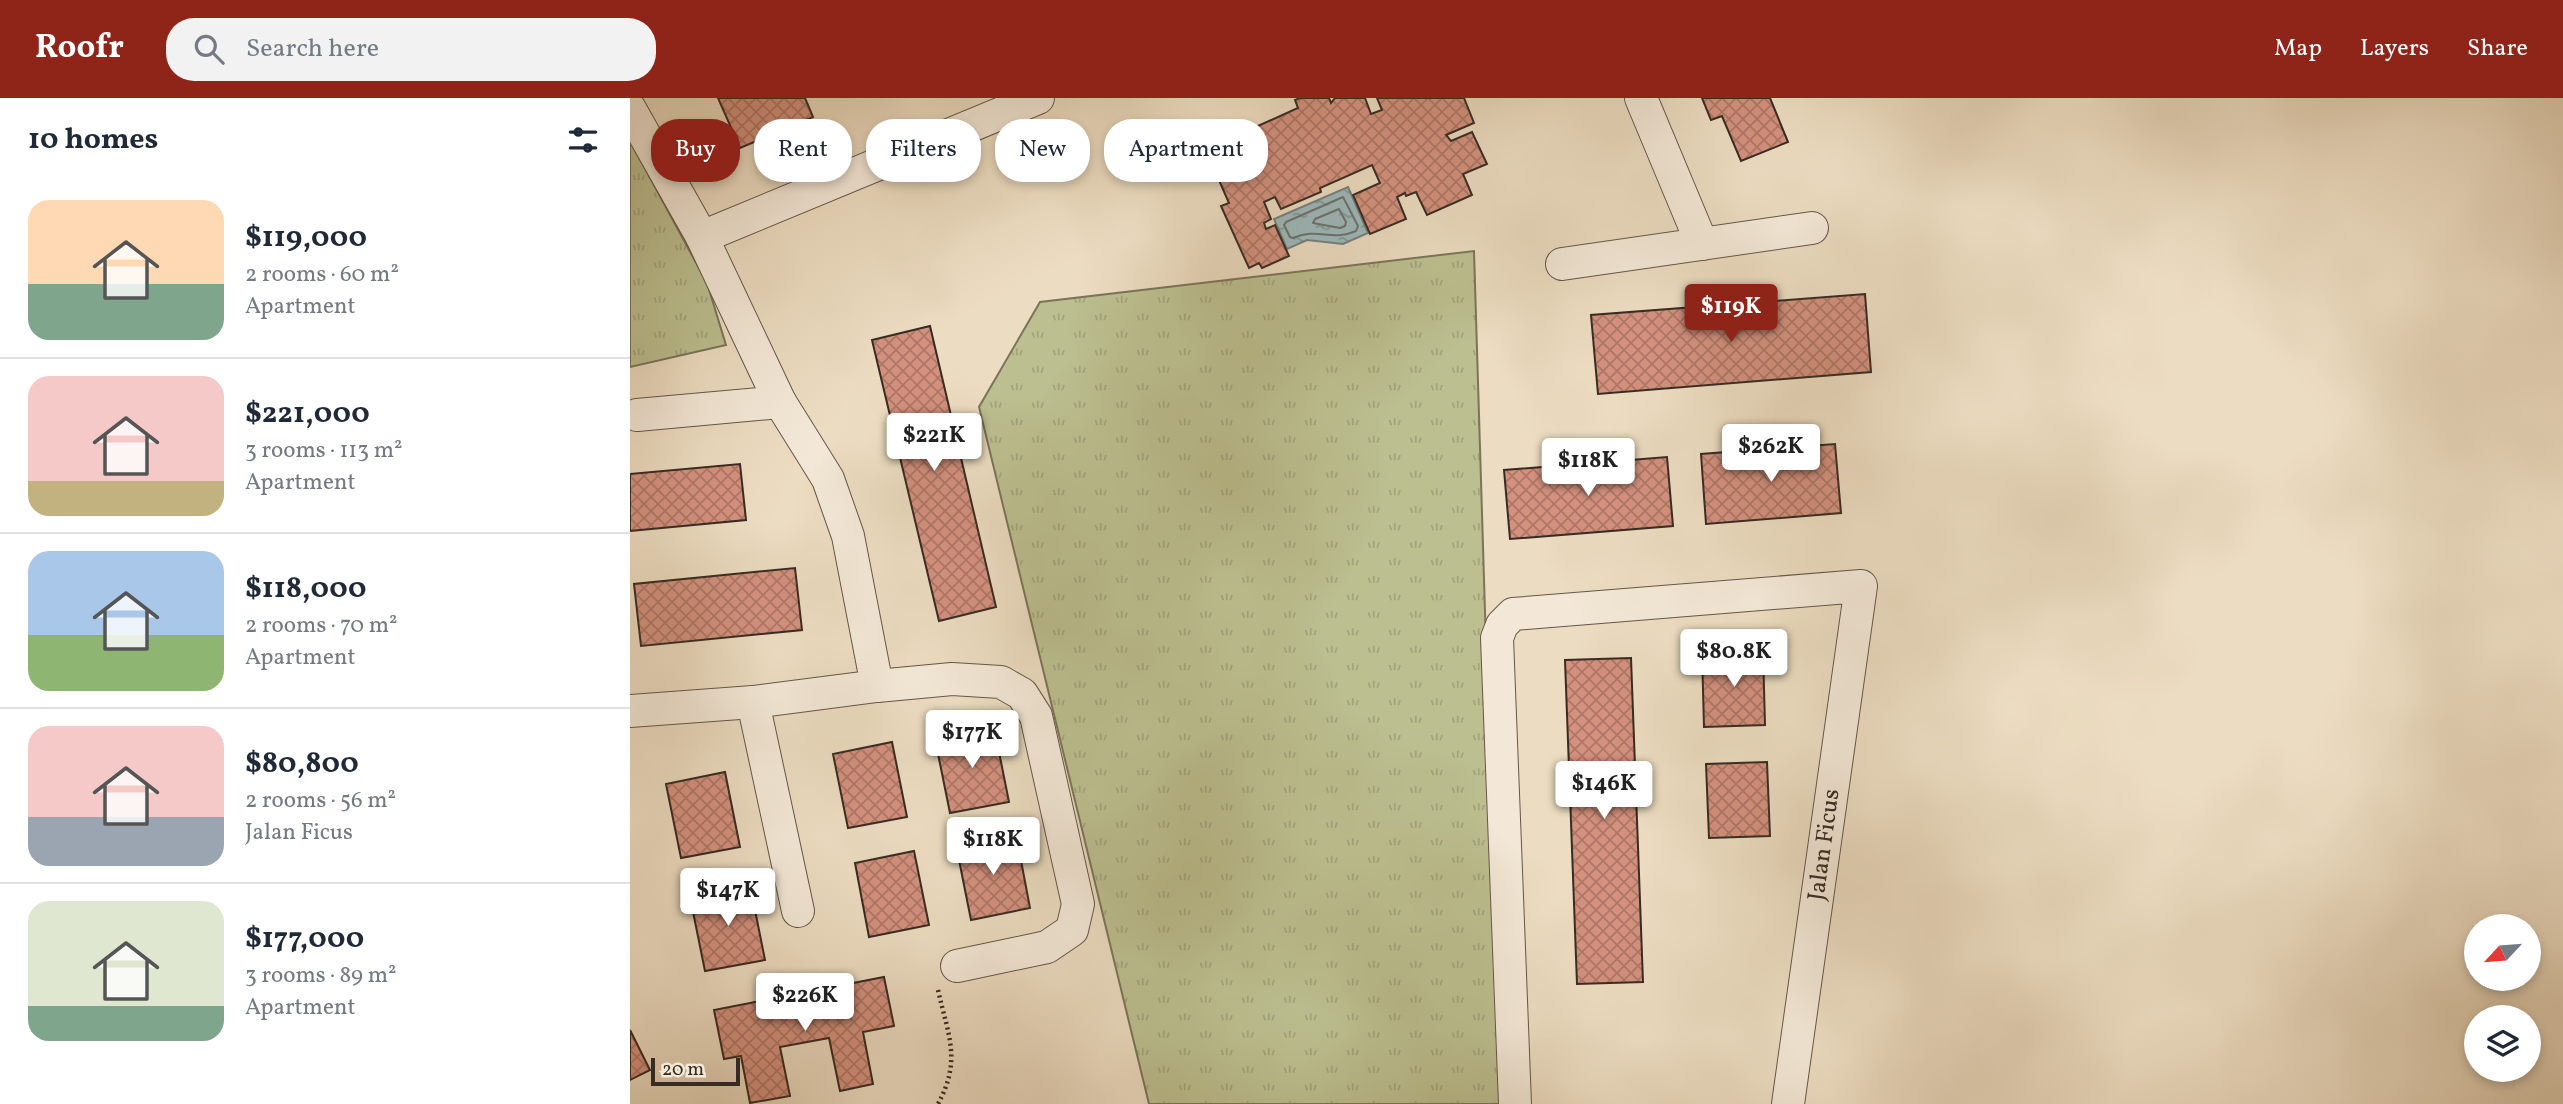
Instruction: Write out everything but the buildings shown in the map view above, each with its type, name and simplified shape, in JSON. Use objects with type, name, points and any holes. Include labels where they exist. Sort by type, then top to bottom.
[{"type":"street","points":[[702,237],[1038,98]]},
{"type":"street","points":[[1641,98],[1702,244]]},
{"type":"street","points":[[630,109],[702,237],[780,402],[828,479],[848,536],[877,686]]},
{"type":"street","points":[[1562,264],[1812,228]]},
{"type":"street","points":[[637,415],[780,402]]},
{"type":"street","name":"Jalan Ficus","points":[[1515,1104],[1497,638],[1502,625],[1513,614],[1861,586],[1788,1104]]},
{"type":"street","points":[[630,711],[753,702],[952,679],[1001,682],[1022,694],[1036,716],[1078,904],[1072,930],[1047,947],[957,966]]},
{"type":"street","points":[[753,702],[798,911]]},
{"type":"path","points":[[938,1104],[947,1088],[953,1056],[938,988],[943,973],[957,966]]},
{"type":"green space","points":[[630,141],[707,283],[726,345],[630,367]]},
{"type":"green space","points":[[1474,251],[1500,1104],[1149,1104],[979,407],[1040,302]]},
{"type":"water","points":[[1348,187],[1368,233],[1343,244],[1307,240],[1287,249],[1274,219]]}]
